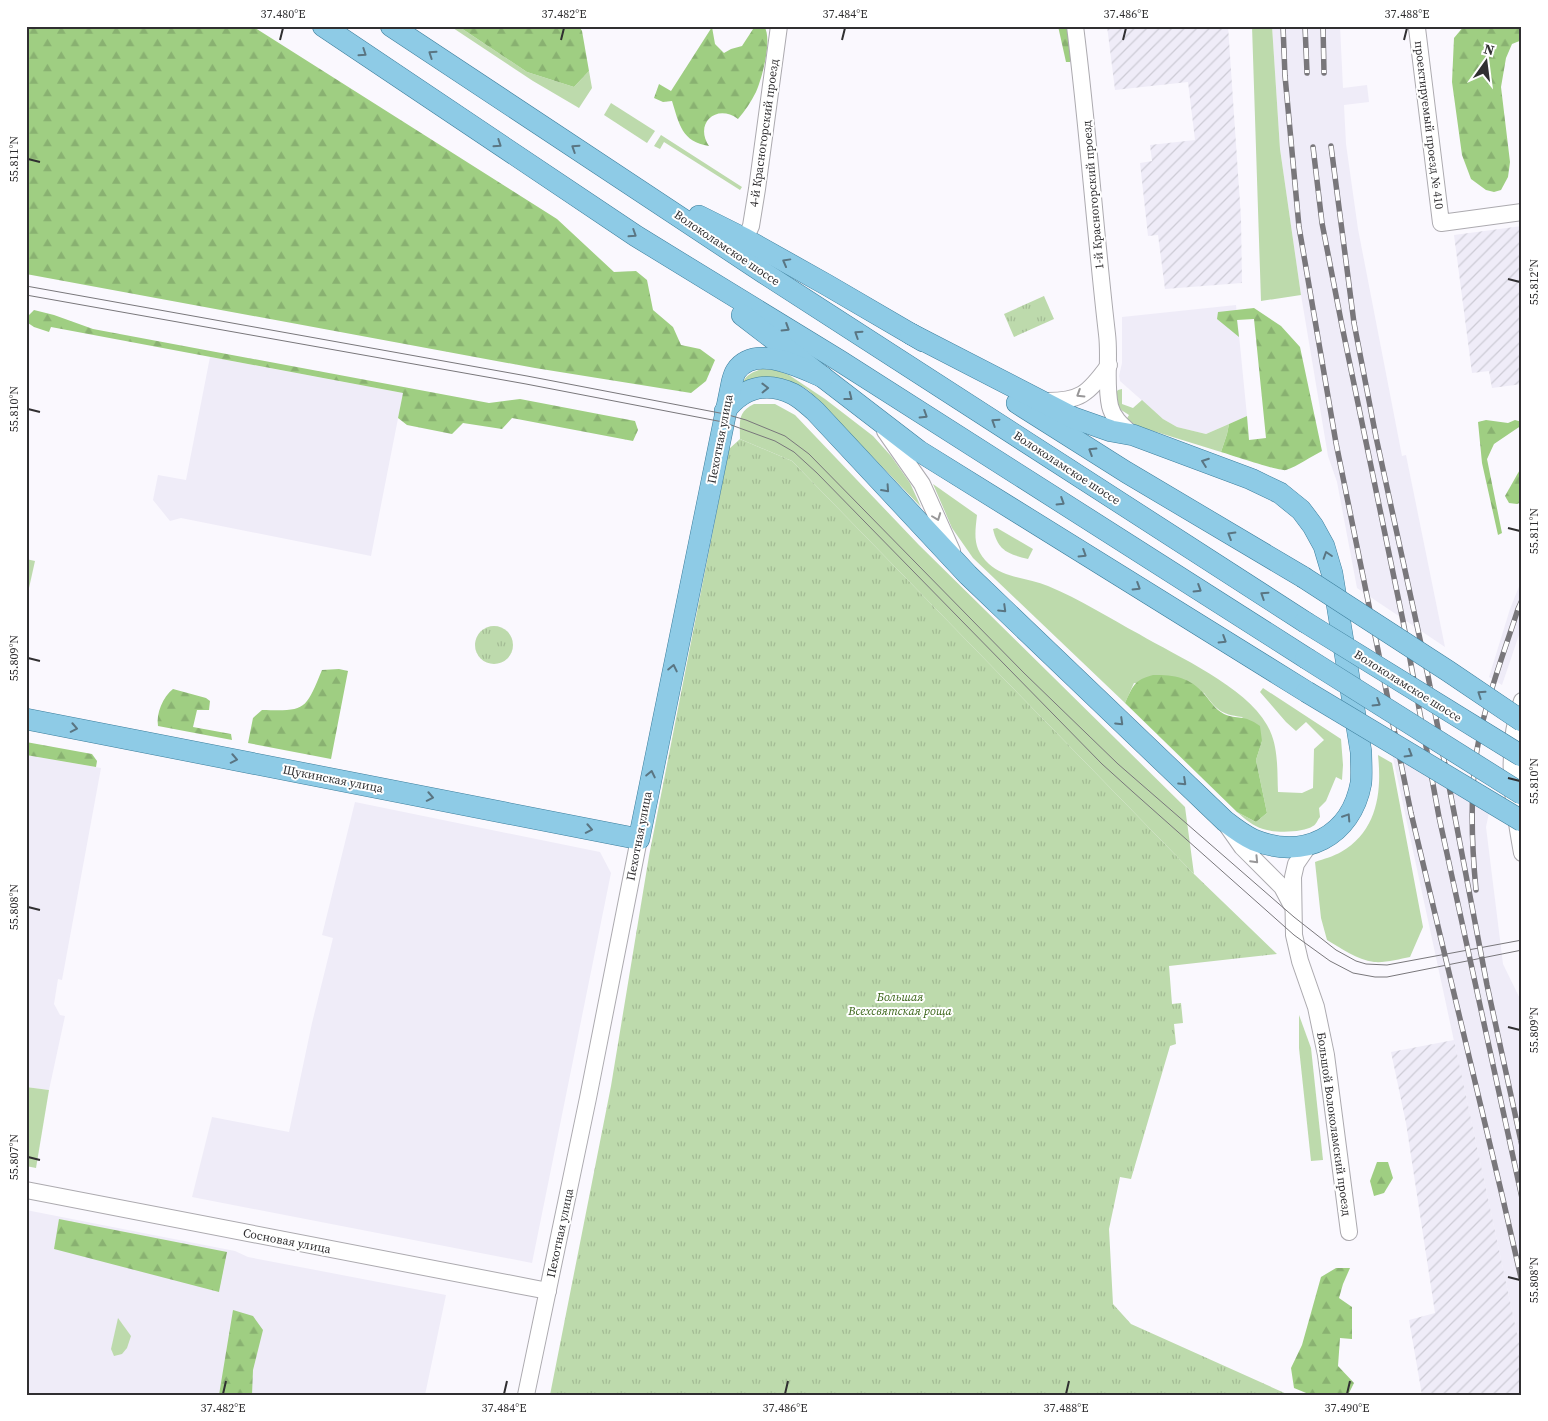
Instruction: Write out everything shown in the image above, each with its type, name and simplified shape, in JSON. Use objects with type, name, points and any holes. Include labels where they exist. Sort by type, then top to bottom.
[{"type":"main road","points":[[323,26],[655,248],[840,361],[1522,794]]},
{"type":"main road","name":"Волоколамское шоссе","points":[[391,26],[764,273],[1305,622],[1515,754]]},
{"type":"main road","name":"Волоколамское шоссе","points":[[616,174],[745,239],[911,334],[1126,472],[1304,578],[1522,721]]},
{"type":"main road","points":[[655,248],[919,451],[1307,692],[1522,822]]},
{"type":"main road","points":[[725,411],[734,399],[744,392],[759,388],[777,388],[795,394],[815,411],[968,575],[1225,821],[1240,833],[1275,846],[1292,847],[1309,844],[1334,833],[1346,820],[1354,804],[1361,782],[1361,752],[1332,573],[1324,546],[1301,510],[1280,493],[1251,478],[1133,435],[1074,418],[911,334]]},
{"type":"main road","name":"Пехотная улица","points":[[639,839],[725,411],[736,370],[746,362],[770,358],[790,363],[823,378]]},
{"type":"main road","name":"Щукинская улица","points":[[26,719],[639,839]]},
{"type":"street","name":"1-й Красногорский проезд","points":[[1075,26],[1108,346],[1109,398],[1112,412],[1121,425],[1133,435]]},
{"type":"street","name":"проектируемый проезд № 410","points":[[1417,28],[1441,223],[1522,212]]},
{"type":"street","name":"4-й Красногорский проезд","points":[[745,239],[751,226],[757,189],[778,32]]},
{"type":"street","points":[[1040,401],[1068,401],[1078,397],[1091,386],[1109,364]]},
{"type":"street","points":[[874,417],[922,484],[945,538],[968,575]]},
{"type":"street","points":[[1522,701],[1516,720],[1514,799],[1522,853]]},
{"type":"street","points":[[1515,754],[1522,731]]},
{"type":"street","points":[[1225,821],[1242,847],[1288,895],[1292,906]]},
{"type":"street","name":"Пехотная улица","points":[[526,1395],[639,839]]},
{"type":"street","name":"Большой Волоколамский проезд","points":[[1309,844],[1296,864],[1293,877],[1292,906],[1298,953],[1316,1007],[1326,1055],[1349,1232]]},
{"type":"street","name":"Сосновая улица","points":[[26,1190],[548,1291]]},
{"type":"shaded area","points":[[1107,26],[1228,26],[1241,218],[1242,283],[1165,289],[1158,235],[1148,236],[1140,163],[1152,161],[1150,145],[1195,140],[1188,82],[1115,90]]},
{"type":"shaded area","points":[[1272,26],[1340,26],[1343,88],[1367,85],[1369,102],[1344,105],[1346,144],[1358,229],[1402,456],[1406,455],[1445,647],[1357,588],[1337,482],[1328,456],[1301,295],[1280,149]]},
{"type":"shaded area","points":[[1522,226],[1522,384],[1492,388],[1489,371],[1472,373],[1454,235]]},
{"type":"shaded area","points":[[1236,305],[1247,416],[1206,434],[1177,427],[1163,419],[1120,381],[1122,317]]},
{"type":"shaded area","points":[[210,357],[403,393],[371,556],[181,518],[170,521],[153,500],[158,475],[186,480]]},
{"type":"shaded area","points":[[1522,579],[1522,626],[1502,685],[1489,677],[1510,609]]},
{"type":"shaded area","points":[[1392,753],[1490,808],[1486,827],[1503,964],[1522,1003],[1522,1357]]},
{"type":"shaded area","points":[[26,755],[101,768],[62,980],[58,979],[54,1004],[60,1015],[65,1016],[49,1090],[26,1087]]},
{"type":"shaded area","points":[[355,802],[600,852],[611,873],[532,1263],[192,1197],[212,1117],[289,1132],[312,1023],[333,938],[322,935]]},
{"type":"shaded area","points":[[1454,1040],[1522,1357],[1522,1395],[1422,1395],[1409,1320],[1435,1313],[1406,1123],[1391,1052]]},
{"type":"shaded area","points":[[26,1210],[235,1251],[248,1257],[446,1295],[425,1395],[26,1395]]},
{"type":"green space","points":[[26,26],[252,26],[557,219],[614,272],[636,271],[647,280],[653,310],[673,327],[681,345],[700,349],[715,360],[706,381],[691,393],[535,368],[26,274]]},
{"type":"green space","points":[[450,26],[458,26],[527,72],[574,87],[589,71],[592,88],[579,108],[533,81]]},
{"type":"green space","points":[[458,26],[531,26],[534,29],[536,26],[579,26],[582,31],[589,71],[574,87],[527,72]]},
{"type":"green space","points":[[755,26],[764,26],[767,49],[764,68],[754,96],[738,119],[722,113],[710,118],[704,130],[709,146],[693,141],[683,131],[672,101],[663,102],[654,98],[659,84],[671,91],[712,27],[715,44],[724,53],[742,46]]},
{"type":"green space","points":[[1058,26],[1067,26],[1072,58],[1070,62],[1066,62]]},
{"type":"green space","points":[[1252,26],[1272,26],[1280,149],[1301,295],[1261,301]]},
{"type":"green space","points":[[1464,26],[1522,26],[1522,40],[1512,44],[1506,58],[1501,87],[1510,162],[1508,177],[1501,190],[1494,192],[1486,190],[1471,179],[1462,155],[1452,82],[1454,38]]},
{"type":"green space","points":[[611,103],[655,131],[647,143],[604,115]]},
{"type":"green space","points":[[661,135],[742,187],[740,190],[664,142],[660,149],[654,146]]},
{"type":"green space","points":[[1044,296],[1054,319],[1014,337],[1004,314]]},
{"type":"green space","points":[[1254,308],[1281,326],[1300,347],[1322,451],[1286,470],[1221,452],[1229,424],[1247,416],[1249,440],[1266,438],[1254,319],[1237,320],[1239,337],[1217,319],[1218,312]]},
{"type":"green space","points":[[34,310],[93,329],[489,403],[520,399],[635,421],[638,430],[633,441],[512,418],[502,429],[463,423],[452,434],[407,425],[398,418],[403,393],[51,327],[49,332],[28,323],[28,316]]},
{"type":"green space","points":[[762,369],[775,370],[789,375],[825,399],[873,436],[891,456],[910,483],[921,507],[808,390],[799,385],[743,382],[746,377]]},
{"type":"green space","points":[[1122,389],[1122,404],[1133,408],[1142,400],[1163,419],[1177,427],[1206,434],[1229,424],[1221,452],[1137,426],[1126,420],[1129,415],[1119,407],[1115,398],[1118,390]]},
{"type":"green space","points":[[754,404],[775,404],[795,415],[919,545],[1185,807],[1194,874],[792,461],[740,439],[742,414]]},
{"type":"green space","points":[[1486,420],[1508,423],[1515,420],[1522,422],[1522,425],[1494,444],[1487,459],[1502,533],[1498,535],[1482,463],[1478,422]]},
{"type":"green space","name":"Большая Всехсвятская роща","points":[[740,439],[792,461],[1194,874],[1277,954],[1169,966],[1172,1004],[1181,1003],[1183,1023],[1174,1024],[1176,1044],[1170,1046],[1131,1179],[1120,1177],[1109,1229],[1113,1304],[1131,1324],[1289,1395],[550,1395],[611,1086],[649,856],[729,449]]},
{"type":"green space","points":[[1522,466],[1522,502],[1517,504],[1509,503],[1505,496]]},
{"type":"green space","points":[[933,484],[977,515],[975,535],[977,546],[984,558],[995,569],[1009,575],[1041,583],[1072,597],[1191,663],[1227,685],[1243,698],[1257,711],[1267,725],[1274,741],[1277,758],[1278,792],[1302,793],[1313,788],[1314,749],[1324,740],[1306,722],[1296,731],[1260,692],[1263,688],[1341,739],[1342,780],[1336,777],[1326,801],[1319,808],[1320,817],[1315,824],[1296,831],[1281,832],[1268,830],[1252,824],[1237,812],[1256,822],[1267,813],[1256,760],[1262,741],[1242,717],[1224,713],[1212,704],[1204,693],[1134,683],[1125,703],[973,558],[952,528]]},
{"type":"green space","points":[[997,528],[1033,549],[1028,559],[1009,553],[1001,547],[993,529]]},
{"type":"green space","points":[[26,559],[35,561],[27,597],[26,596]]},
{"type":"green space","points":[[494,626],[501,627],[507,632],[512,638],[512,652],[507,658],[501,663],[494,664],[487,663],[481,658],[476,652],[475,645],[476,638],[481,632],[487,627]]},
{"type":"green space","points":[[339,669],[348,671],[331,759],[248,743],[253,718],[262,710],[288,710],[302,706],[312,694],[322,670]]},
{"type":"green space","points":[[1153,675],[1182,678],[1194,684],[1224,714],[1249,720],[1260,726],[1262,741],[1256,760],[1267,813],[1256,822],[1237,812],[1125,703],[1135,684]]},
{"type":"green space","points":[[173,689],[206,698],[210,701],[209,710],[197,710],[193,727],[231,734],[232,740],[158,726],[161,706],[166,696]]},
{"type":"green space","points":[[26,742],[92,754],[97,761],[96,767],[26,755]]},
{"type":"green space","points":[[1378,755],[1392,763],[1423,927],[1410,957],[1374,962],[1355,956],[1327,940],[1321,918],[1315,862],[1338,853],[1353,843],[1370,822],[1378,797]]},
{"type":"green space","points":[[1299,1015],[1311,1048],[1323,1160],[1311,1161],[1299,1048]]},
{"type":"green space","points":[[26,1087],[49,1090],[36,1168],[26,1166]]},
{"type":"green space","points":[[1377,1162],[1388,1162],[1393,1178],[1384,1193],[1374,1196],[1370,1181]]},
{"type":"green space","points":[[59,1219],[227,1252],[219,1292],[54,1249]]},
{"type":"green space","points":[[1336,1268],[1350,1268],[1339,1298],[1352,1307],[1352,1339],[1340,1338],[1338,1366],[1354,1383],[1348,1395],[1311,1395],[1294,1388],[1291,1368],[1302,1345],[1321,1277]]},
{"type":"green space","points":[[233,1310],[253,1316],[263,1330],[253,1370],[252,1395],[219,1395]]},
{"type":"green space","points":[[118,1318],[131,1336],[127,1348],[122,1354],[114,1356],[111,1349]]},
{"type":"tram line","points":[[26,286],[527,376],[725,414],[746,420],[785,436],[809,454],[1024,673],[1118,764],[1294,917],[1336,950],[1356,961],[1366,964],[1387,965],[1522,940]]},
{"type":"tram line","points":[[26,295],[526,384],[723,422],[775,441],[794,452],[817,473],[1102,764],[1294,935],[1330,961],[1353,973],[1387,977],[1522,950]]},
{"type":"railway","points":[[1283,26],[1285,76],[1299,227],[1336,443],[1411,813],[1522,1282]]},
{"type":"railway","points":[[1305,26],[1307,73]]},
{"type":"railway","points":[[1323,26],[1324,73]]},
{"type":"railway","points":[[1331,146],[1354,323],[1376,437],[1428,676],[1487,985],[1522,1146]]},
{"type":"railway","points":[[1313,147],[1322,223],[1403,621],[1439,817],[1522,1198]]},
{"type":"railway","points":[[1476,890],[1472,811],[1473,780],[1478,744],[1493,686],[1522,600]]}]
